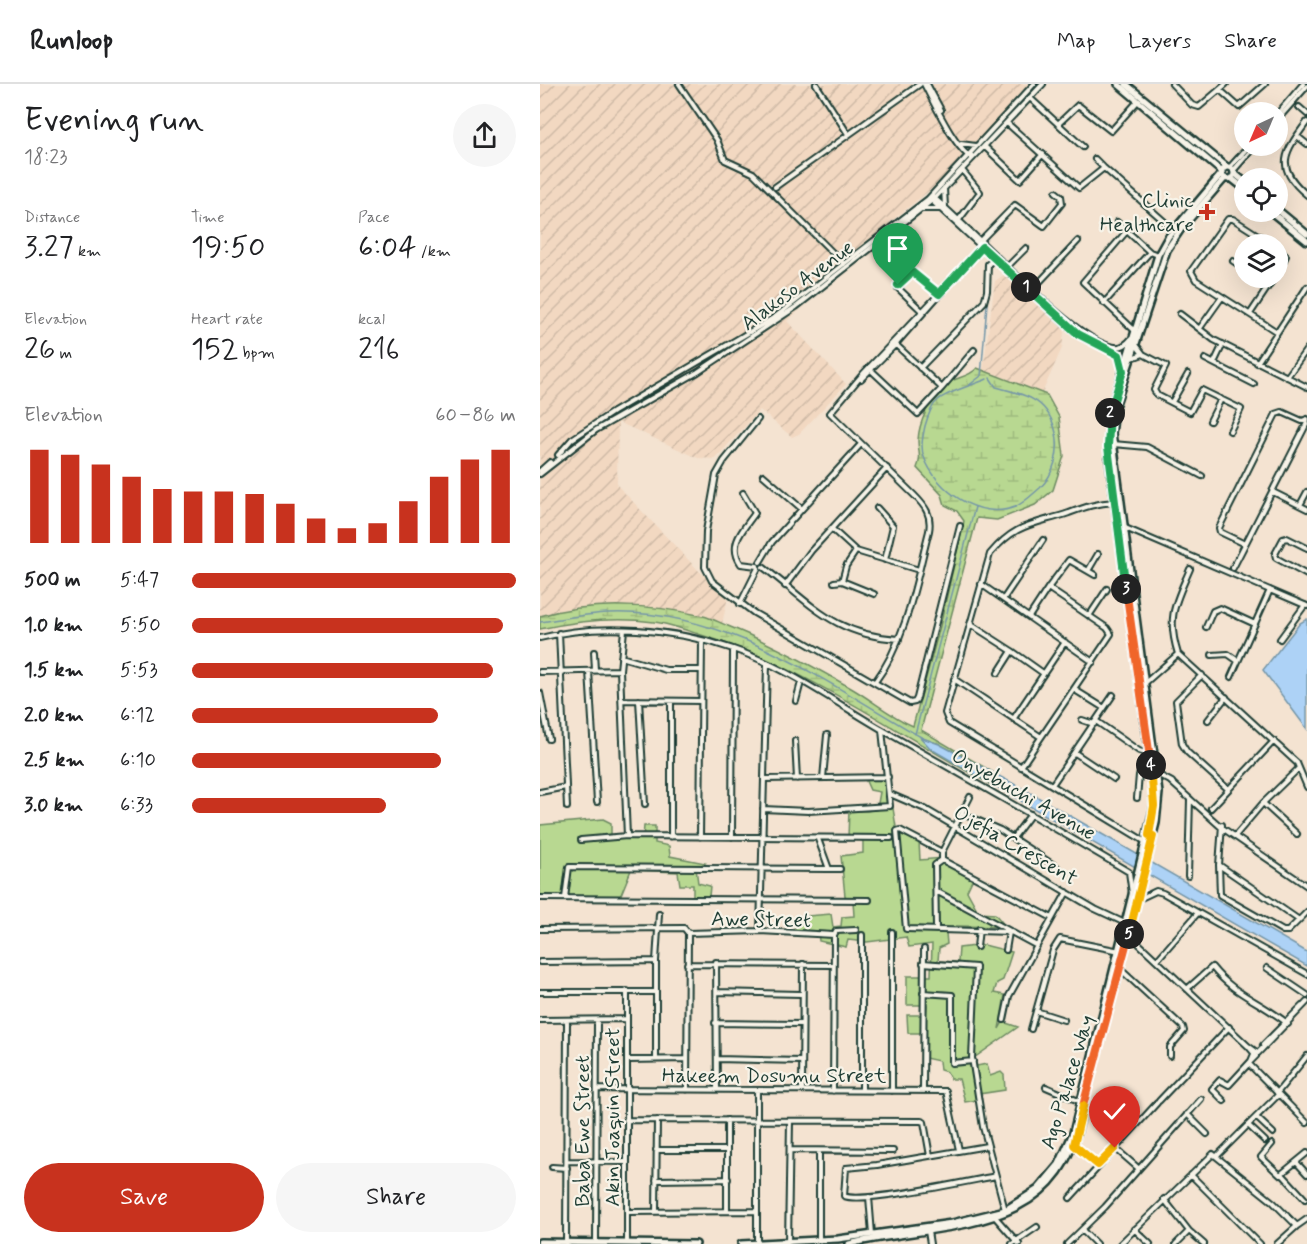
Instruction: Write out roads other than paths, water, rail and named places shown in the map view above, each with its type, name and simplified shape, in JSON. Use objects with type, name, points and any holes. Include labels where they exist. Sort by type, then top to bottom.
[{"type":"main road","points":[[1118,84],[1130,90],[1234,178]]},
{"type":"main road","points":[[1126,84],[1138,101],[1234,176]]},
{"type":"main road","points":[[1147,851],[1154,806],[1151,766],[1115,502],[1108,429],[1134,332],[1158,255],[1174,230],[1228,172]]},
{"type":"main road","points":[[1137,895],[1159,803],[1112,444],[1116,404],[1167,250],[1181,229],[1228,172]]},
{"type":"main road","points":[[1288,218],[1307,234]]},
{"type":"main road","points":[[1283,222],[1307,241]]},
{"type":"main road","name":"Ago Palace Way","points":[[846,1242],[872,1234],[952,1223],[1005,1210],[1038,1189],[1059,1164],[1073,1133],[1127,924],[1137,895]]},
{"type":"main road","name":"Ago Palace Way","points":[[741,1244],[881,1241],[995,1218],[1018,1208],[1038,1195],[1061,1168],[1074,1145],[1137,895]]},
{"type":"main road","points":[[540,1242],[696,1244]]},
{"type":"street","points":[[679,84],[717,140],[725,160],[753,173],[844,264]]},
{"type":"street","points":[[816,84],[848,134]]},
{"type":"street","points":[[775,187],[848,134],[924,84],[960,145],[968,155],[974,157]]},
{"type":"street","name":"Alakoso Avenue","points":[[540,472],[575,444],[618,416],[667,389],[775,317],[945,188],[968,155],[1034,84]]},
{"type":"street","name":"Alakoso Avenue","points":[[540,472],[571,440],[791,312],[920,209],[974,157],[1043,84]]},
{"type":"street","points":[[1172,84],[1192,105],[1198,106],[1226,84]]},
{"type":"street","points":[[1220,90],[1239,106],[1265,84]]},
{"type":"street","points":[[1288,103],[1305,85]]},
{"type":"street","points":[[1288,106],[1305,85]]},
{"type":"street","points":[[1030,98],[1083,147]]},
{"type":"street","points":[[1058,124],[1078,105],[1111,131],[1138,101]]},
{"type":"street","points":[[1299,107],[1307,114]]},
{"type":"street","points":[[1307,122],[1286,155],[1286,171],[1291,181],[1307,195]]},
{"type":"street","points":[[1007,123],[1079,188],[1104,168]]},
{"type":"street","points":[[1297,136],[1307,144]]},
{"type":"street","points":[[960,145],[977,145]]},
{"type":"street","points":[[958,221],[980,192],[959,169],[963,158],[960,145]]},
{"type":"street","points":[[984,146],[1020,180],[1043,154]]},
{"type":"street","points":[[1228,172],[1242,156]]},
{"type":"street","points":[[1228,172],[1245,156]]},
{"type":"street","points":[[1095,159],[1174,230]]},
{"type":"street","points":[[945,188],[943,201],[945,211]]},
{"type":"street","points":[[875,681],[891,660],[899,639],[929,531],[929,515],[925,507],[830,413],[939,294],[1014,205],[1044,225],[1062,203],[1061,196],[1056,192]]},
{"type":"street","points":[[931,198],[982,244],[995,259],[1074,326],[1097,341],[1119,347],[1128,343],[1134,332],[1084,285],[1083,279],[1126,232]]},
{"type":"street","points":[[920,209],[933,207],[945,211],[958,221],[1078,334],[1118,354],[1123,371]]},
{"type":"street","points":[[1256,234],[1233,219],[1225,221],[1191,271],[1196,280],[1277,332]]},
{"type":"street","points":[[1117,222],[1150,252],[1158,255]]},
{"type":"street","points":[[1033,289],[1078,241]]},
{"type":"street","points":[[1007,268],[1026,248]]},
{"type":"street","points":[[1104,303],[1150,252]]},
{"type":"street","points":[[920,368],[984,302],[987,291],[988,264],[995,259]]},
{"type":"street","points":[[922,312],[898,288],[907,274],[914,273],[939,294]]},
{"type":"street","points":[[1257,363],[1307,287]]},
{"type":"street","points":[[1250,314],[1268,288]]},
{"type":"street","points":[[1200,328],[1222,297]]},
{"type":"street","points":[[1180,314],[1214,340],[1307,387]]},
{"type":"street","points":[[894,344],[942,388]]},
{"type":"street","points":[[1214,363],[1223,344]]},
{"type":"street","points":[[1137,346],[1143,354],[1166,366],[1154,390],[1157,395],[1190,412],[1202,390],[1241,409],[1230,431]]},
{"type":"street","points":[[1287,377],[1307,349]]},
{"type":"street","points":[[870,369],[918,414],[974,350]]},
{"type":"street","points":[[1132,358],[1143,354]]},
{"type":"street","points":[[1205,359],[1254,384]]},
{"type":"street","points":[[1172,403],[1188,375]]},
{"type":"street","points":[[664,384],[667,389]]},
{"type":"street","points":[[1210,421],[1221,399]]},
{"type":"street","points":[[1233,568],[1273,492],[1305,422],[1282,412],[1276,414],[1219,528],[1220,532],[1245,544]]},
{"type":"street","points":[[758,419],[718,470],[706,531],[705,567],[708,574],[716,586],[740,604],[864,679],[875,681],[907,702],[916,701],[960,526]]},
{"type":"street","points":[[571,440],[575,444]]},
{"type":"street","points":[[740,604],[772,542],[861,444]]},
{"type":"street","points":[[1112,444],[1148,447],[1202,476]]},
{"type":"street","points":[[785,586],[811,550],[887,468]]},
{"type":"street","points":[[763,475],[802,509]]},
{"type":"street","points":[[1273,492],[1307,509]]},
{"type":"street","points":[[1300,505],[1307,492]]},
{"type":"street","points":[[743,493],[755,513],[738,535],[736,556],[741,564],[759,566],[848,630],[870,637],[899,639]]},
{"type":"street","points":[[1115,502],[1090,504],[1013,531],[990,555],[945,713],[949,723],[1147,842]]},
{"type":"street","points":[[878,508],[893,526],[885,560]]},
{"type":"street","points":[[1122,527],[1306,605],[1280,639]]},
{"type":"street","points":[[832,529],[856,551],[919,570]]},
{"type":"street","points":[[1307,548],[1287,538],[1283,539],[1275,554],[1276,558],[1307,575]]},
{"type":"street","points":[[1004,598],[1043,540]]},
{"type":"street","points":[[842,581],[846,566],[856,551]]},
{"type":"street","points":[[1088,571],[1098,554]]},
{"type":"street","points":[[1029,617],[1069,560],[1095,575]]},
{"type":"street","points":[[1190,569],[1176,599],[1172,618],[1178,654],[1297,763],[1307,787]]},
{"type":"street","points":[[834,582],[842,581],[874,594]]},
{"type":"street","points":[[981,584],[1094,662]]},
{"type":"street","points":[[1021,767],[1111,634],[1107,628],[1048,588]]},
{"type":"street","points":[[1089,616],[1107,589]]},
{"type":"street","points":[[1231,677],[1270,590]]},
{"type":"street","points":[[1206,627],[1213,611],[1220,608],[1255,624]]},
{"type":"street","points":[[970,624],[1043,673]]},
{"type":"street","points":[[624,630],[620,670],[627,836]]},
{"type":"street","name":"Onyebuchi Avenue","points":[[540,638],[559,633],[624,630],[689,637],[733,648],[801,682],[1129,872],[1137,895]]},
{"type":"street","points":[[559,633],[567,807]]},
{"type":"street","points":[[700,837],[702,642]]},
{"type":"street","points":[[1014,718],[1065,642]]},
{"type":"street","points":[[732,837],[733,648]]},
{"type":"street","points":[[998,673],[1012,651]]},
{"type":"street","points":[[594,652],[595,670]]},
{"type":"street","points":[[1144,683],[1178,654]]},
{"type":"street","points":[[1212,655],[1228,654],[1238,661]]},
{"type":"street","points":[[621,657],[666,670],[701,670]]},
{"type":"street","points":[[760,931],[759,899],[767,664]]},
{"type":"street","points":[[540,672],[620,670]]},
{"type":"street","points":[[589,671],[597,802]]},
{"type":"street","points":[[1202,675],[1176,701],[1182,744],[1187,752],[1227,789]]},
{"type":"street","points":[[954,679],[1041,737]]},
{"type":"street","points":[[796,701],[801,682]]},
{"type":"street","points":[[1075,690],[1104,708]]},
{"type":"street","points":[[540,693],[549,739]]},
{"type":"street","points":[[1052,785],[1113,695]]},
{"type":"street","points":[[1208,720],[1226,697]]},
{"type":"street","points":[[622,700],[701,701]]},
{"type":"street","points":[[639,700],[645,804]]},
{"type":"street","points":[[671,701],[671,837]]},
{"type":"street","points":[[1082,720],[1095,723],[1139,751],[1149,754]]},
{"type":"street","points":[[763,809],[808,811],[889,806],[891,794],[882,729]]},
{"type":"street","points":[[823,778],[827,735]]},
{"type":"street","points":[[795,741],[797,779]]},
{"type":"street","points":[[1211,808],[1274,741]]},
{"type":"street","points":[[1075,753],[1114,779]]},
{"type":"street","points":[[1137,798],[1140,775],[1151,766]]},
{"type":"street","points":[[1235,836],[1263,803],[1298,769]]},
{"type":"street","points":[[1157,774],[1170,782],[1235,836],[1307,886]]},
{"type":"street","points":[[764,779],[888,777]]},
{"type":"street","points":[[540,792],[566,787]]},
{"type":"street","name":"Ojefia Crescent","points":[[891,794],[925,809],[954,828],[1127,924]]},
{"type":"street","points":[[936,928],[935,866],[942,860],[942,852],[970,797]]},
{"type":"street","points":[[1188,876],[1190,799]]},
{"type":"street","points":[[1263,803],[1297,834]]},
{"type":"street","points":[[963,814],[1013,838],[1057,867]]},
{"type":"street","points":[[1013,838],[1031,814]]},
{"type":"street","points":[[1222,826],[1220,896],[1283,931],[1288,931],[1307,912]]},
{"type":"street","points":[[942,852],[900,830],[897,831],[906,929],[979,929],[1010,932]]},
{"type":"street","points":[[581,840],[627,836],[891,838]]},
{"type":"street","points":[[818,839],[829,869]]},
{"type":"street","points":[[942,860],[982,879],[1052,918]]},
{"type":"street","points":[[1220,865],[1299,920]]},
{"type":"street","points":[[565,898],[569,867],[840,869]]},
{"type":"street","points":[[936,891],[1037,946]]},
{"type":"street","points":[[1137,895],[1156,891],[1307,974]]},
{"type":"street","points":[[1004,1020],[1008,999],[1068,892]]},
{"type":"street","points":[[540,897],[869,900]]},
{"type":"street","points":[[656,1059],[656,961],[659,914]]},
{"type":"street","points":[[1157,960],[1197,914]]},
{"type":"street","name":"Awe Street","points":[[540,929],[684,928],[688,933],[760,931],[834,935],[836,931],[856,930]]},
{"type":"street","points":[[977,948],[979,929]]},
{"type":"street","points":[[892,932],[892,1091]]},
{"type":"street","points":[[1006,950],[1010,932]]},
{"type":"street","points":[[687,1090],[688,933]]},
{"type":"street","points":[[833,1091],[834,935]]},
{"type":"street","points":[[862,935],[862,1090]]},
{"type":"street","points":[[1128,938],[1136,941],[1157,960],[1255,1053]]},
{"type":"street","points":[[1031,1029],[1053,950],[1060,939],[1120,951]]},
{"type":"street","points":[[923,1090],[924,949]]},
{"type":"street","points":[[540,962],[656,961]]},
{"type":"street","points":[[687,964],[716,962],[833,965]]},
{"type":"street","points":[[716,962],[717,1089]]},
{"type":"street","points":[[923,963],[976,967],[973,1061],[987,1146],[1005,1210]]},
{"type":"street","points":[[802,1090],[803,964]]},
{"type":"street","points":[[1187,989],[1212,967],[1244,997],[1287,1023]]},
{"type":"street","points":[[1119,968],[1183,1027],[1184,1031],[1170,1047],[1170,1056]]},
{"type":"street","points":[[1267,968],[1307,995]]},
{"type":"street","name":"Akin Joaquin Street","points":[[627,991],[627,1242]]},
{"type":"street","points":[[540,992],[656,992]]},
{"type":"street","points":[[717,992],[801,994]]},
{"type":"street","points":[[923,993],[952,995],[952,1063],[973,1061]]},
{"type":"street","points":[[1224,1101],[1212,1089],[1220,1080],[1229,1085],[1250,1063],[1255,1053],[1305,1004]]},
{"type":"street","points":[[1036,1011],[1064,1020]]},
{"type":"street","points":[[540,1020],[627,1019]]},
{"type":"street","points":[[566,1243],[567,1020]]},
{"type":"street","name":"Baba Ewe Street","points":[[596,1242],[597,1020]]},
{"type":"street","points":[[716,1023],[802,1024]]},
{"type":"street","points":[[1070,1198],[1098,1165],[1229,1027]]},
{"type":"street","points":[[628,1060],[687,1059]]},
{"type":"street","points":[[717,1059],[802,1061]]},
{"type":"street","points":[[1217,1156],[1257,1118],[1306,1060]]},
{"type":"street","points":[[1250,1063],[1277,1094],[1307,1122]]},
{"type":"street","points":[[1046,1087],[1081,1102]]},
{"type":"street","name":"Hakeem Dosumu Street","points":[[598,1089],[923,1090],[948,1093],[959,1150]]},
{"type":"street","points":[[757,1090],[757,1243]]},
{"type":"street","points":[[1075,1244],[1069,1242],[1201,1099]]},
{"type":"street","points":[[1187,1114],[1207,1134]]},
{"type":"street","points":[[1257,1118],[1273,1133]]},
{"type":"street","points":[[626,1120],[923,1121],[930,1156]]},
{"type":"street","points":[[656,1212],[657,1120]]},
{"type":"street","points":[[726,1211],[727,1120]]},
{"type":"street","points":[[788,1243],[790,1120]]},
{"type":"street","points":[[1249,1126],[1265,1141]]},
{"type":"street","points":[[1272,1144],[1261,1157],[1280,1175],[1283,1174],[1305,1198]]},
{"type":"street","points":[[1074,1145],[1098,1165]]},
{"type":"street","points":[[987,1146],[846,1168],[844,1197],[869,1197],[996,1176]]},
{"type":"street","points":[[1115,1148],[1138,1167]]},
{"type":"street","points":[[656,1150],[727,1150]]},
{"type":"street","points":[[790,1150],[893,1151]]},
{"type":"street","points":[[819,1151],[819,1241]]},
{"type":"street","points":[[1283,1174],[1307,1153]]},
{"type":"street","points":[[1120,1244],[1212,1154],[1273,1202],[1297,1226]]},
{"type":"street","points":[[567,1161],[626,1162]]},
{"type":"street","points":[[1297,1163],[1307,1174]]},
{"type":"street","points":[[552,1167],[567,1168]]},
{"type":"street","points":[[1191,1175],[1260,1244]]},
{"type":"street","points":[[656,1180],[728,1179]]},
{"type":"street","points":[[869,1197],[872,1234]]},
{"type":"street","points":[[1164,1199],[1189,1231],[1203,1244]]},
{"type":"street","points":[[627,1212],[756,1211]]},
{"type":"street","points":[[995,1218],[1016,1243],[1037,1227]]},
{"type":"street","points":[[1277,1244],[1307,1219]]},
{"type":"street","points":[[1134,1229],[1150,1244]]},
{"type":"street","points":[[927,1230],[930,1244]]},
{"type":"street","points":[[1082,1230],[1096,1244]]},
{"type":"street","points":[[1176,1244],[1189,1231]]},
{"type":"water","points":[[1307,619],[1307,729],[1263,670],[1300,623]]},
{"type":"water","points":[[920,737],[939,744],[1027,791],[1307,952],[1307,966],[931,749]]},
{"type":"waterway","points":[[968,386],[981,376],[990,268]]},
{"type":"waterway","points":[[987,379],[947,395],[935,403],[925,426],[922,449],[938,481],[960,500],[987,510],[1001,510],[1022,503],[1045,482],[1055,463],[1057,441],[1052,421],[1041,405],[1026,396],[996,387],[990,378]]},
{"type":"waterway","points":[[915,734],[975,507]]},
{"type":"waterway","points":[[540,622],[608,613],[651,615],[693,622],[733,635],[772,652],[848,693],[921,737]]},
{"type":"place","name":"Clinic Healthcare","points":[[1207,212]]}]
